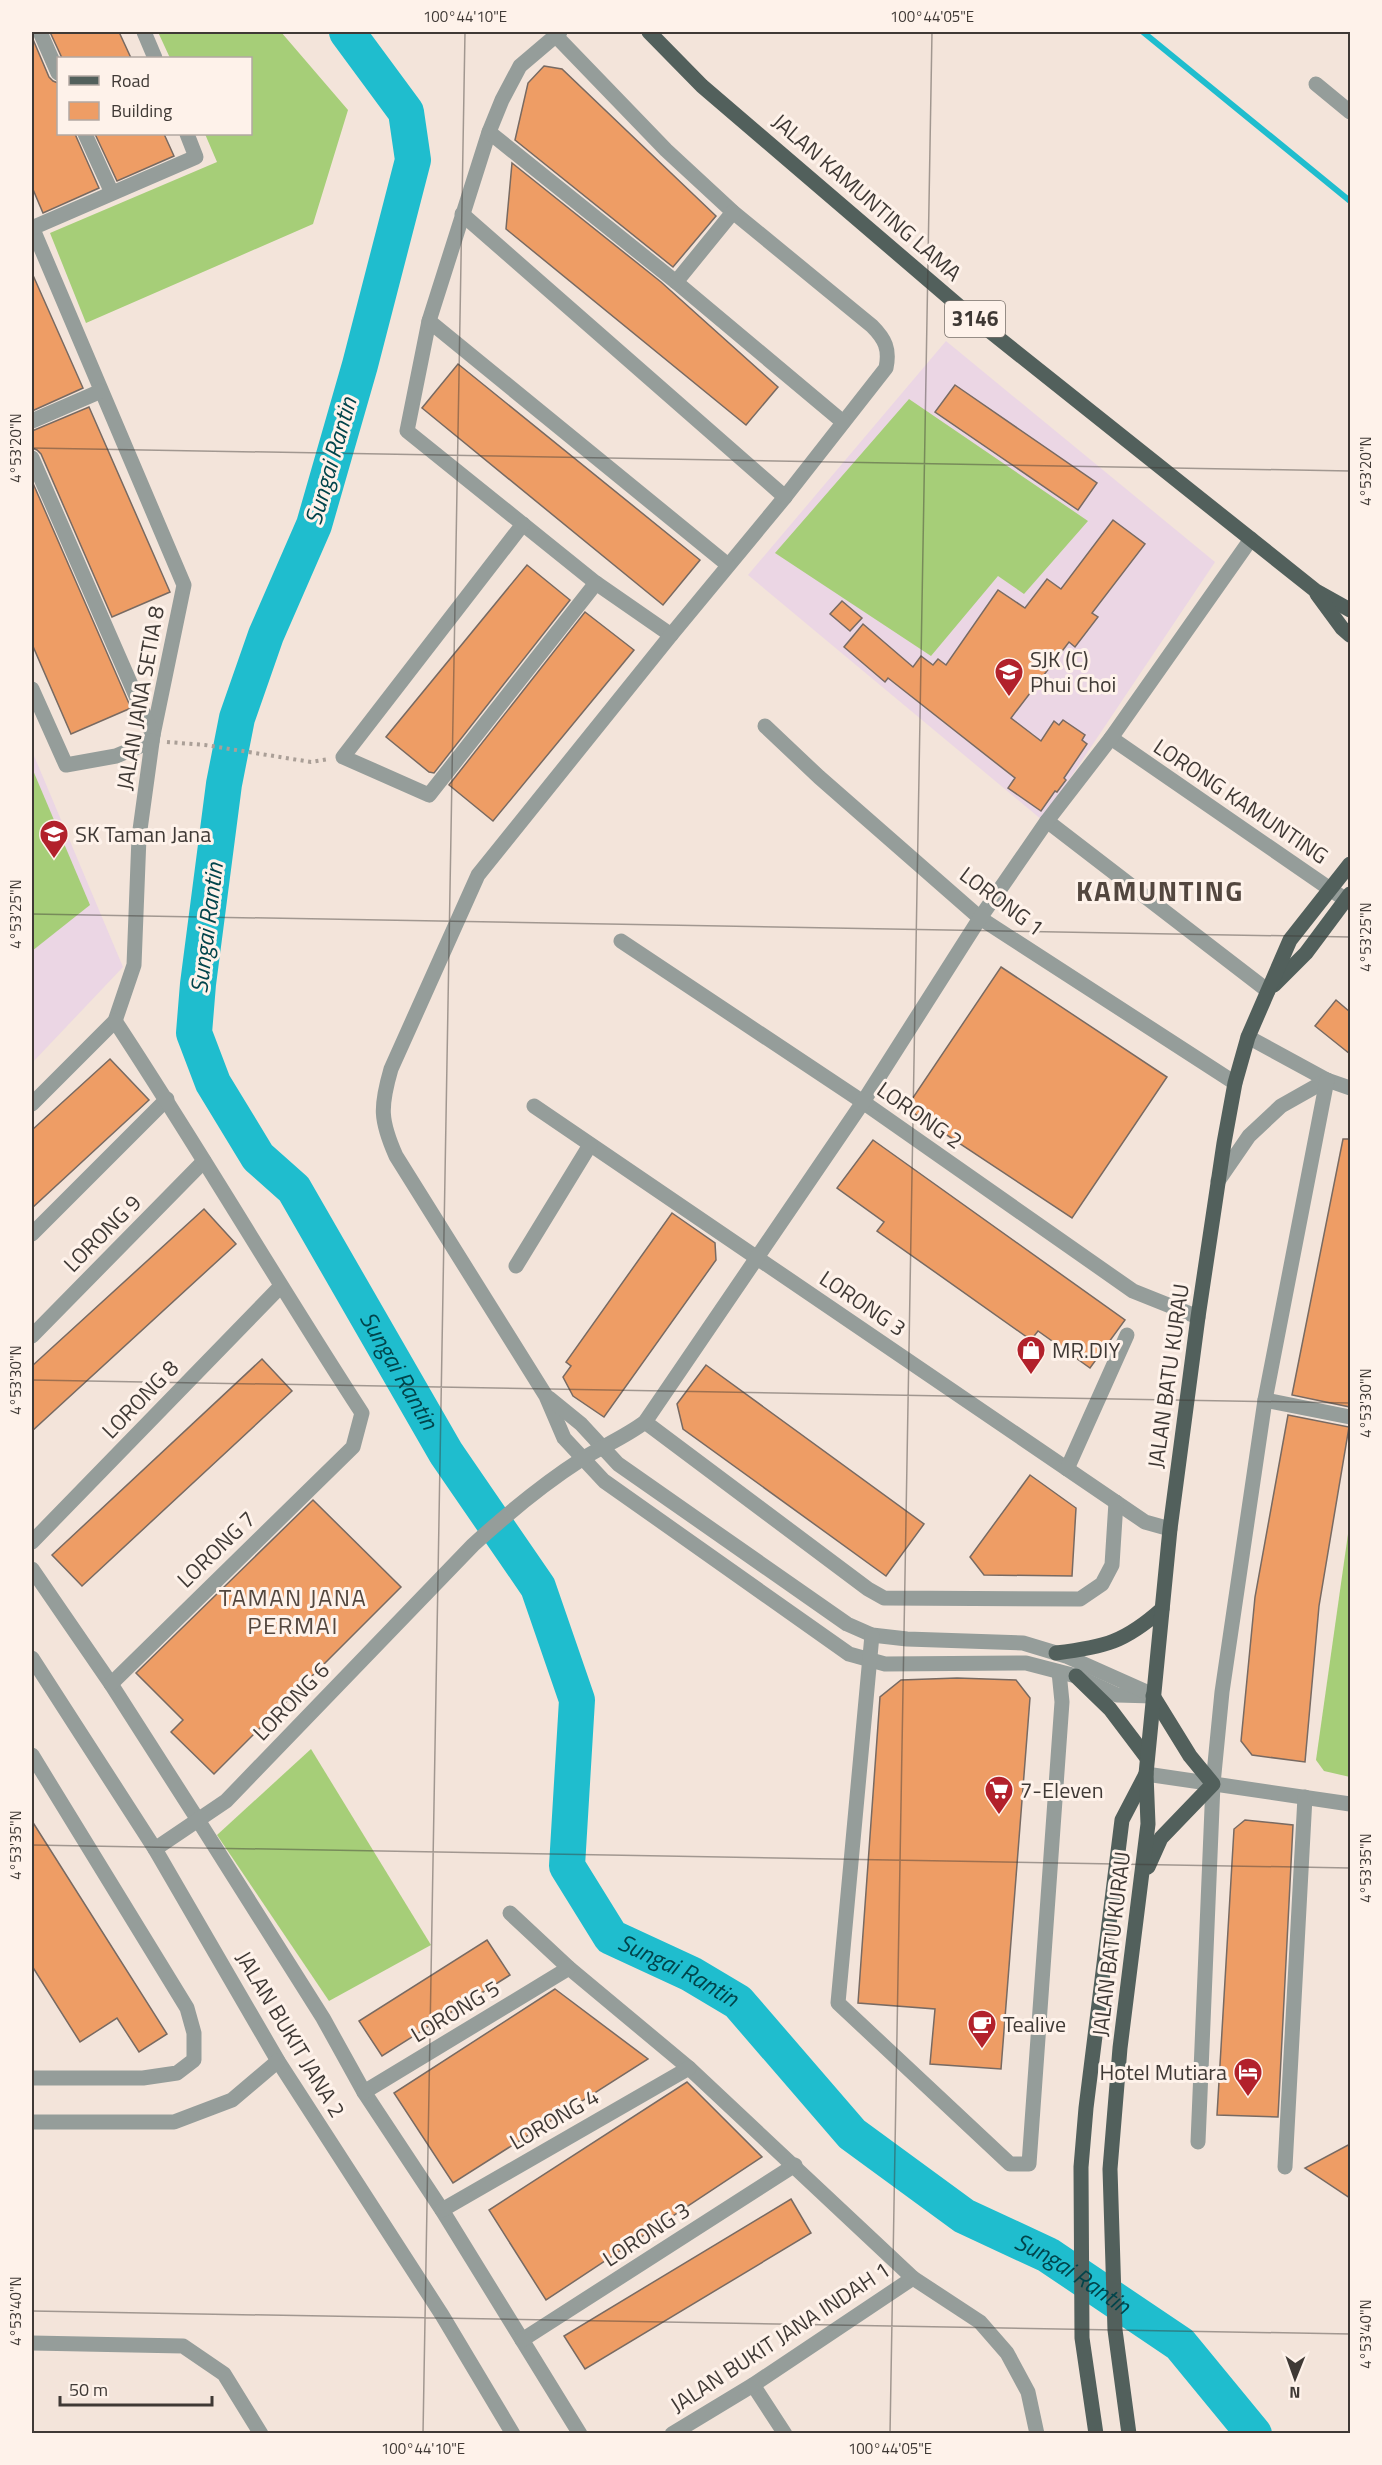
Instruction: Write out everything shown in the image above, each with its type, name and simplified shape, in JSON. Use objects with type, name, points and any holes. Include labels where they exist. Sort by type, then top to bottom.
[{"type":"main road","name":"JALAN KAMUNTING LAMA","points":[[649,32],[702,86],[967,313],[1316,591],[1350,610]]},
{"type":"main road","name":"JALAN KAMUNTING LAMA","points":[[1316,591],[1342,628],[1350,634]]},
{"type":"main road","name":"JALAN BATU KURAU","points":[[1129,2433],[1115,2330],[1110,2228],[1110,2169],[1114,2110],[1148,1824],[1147,1758],[1170,1528],[1198,1317],[1235,1083],[1248,1037],[1290,940],[1350,864]]},
{"type":"main road","name":"JALAN BATU KURAU","points":[[1268,991],[1306,953],[1348,897]]},
{"type":"main road","points":[[1056,1653],[1094,1648],[1120,1640],[1140,1629],[1162,1609]]},
{"type":"main road","points":[[1076,1676],[1110,1709],[1147,1758]]},
{"type":"main road","points":[[1141,1881],[1161,1838],[1213,1784],[1190,1756],[1153,1696]]},
{"type":"main road","name":"JALAN BATU KURAU","points":[[1096,2433],[1082,2338],[1080,2226],[1086,2108],[1122,1820],[1146,1774]]},
{"type":"street","points":[[40,32],[57,71]]},
{"type":"street","points":[[144,32],[155,57]]},
{"type":"street","points":[[671,635],[596,583],[406,431],[429,321],[489,132],[502,100],[520,66],[558,34],[666,150],[733,212],[884,338],[888,349],[886,368],[785,497],[478,875],[391,1069],[383,1096],[385,1130],[396,1156],[546,1396],[564,1437],[604,1481],[849,1654],[885,1664],[1026,1663],[1076,1676],[1117,1695],[1153,1696]]},
{"type":"street","points":[[1316,84],[1350,112]]},
{"type":"street","points":[[489,132],[676,282],[843,422]]},
{"type":"street","points":[[85,135],[112,193]]},
{"type":"street","points":[[32,421],[101,391],[32,227],[196,157],[187,135]]},
{"type":"street","points":[[676,282],[733,212]]},
{"type":"street","points":[[462,214],[785,497]]},
{"type":"street","points":[[429,321],[728,566]]},
{"type":"street","name":"JALAN JANA SETIA 8","points":[[32,1104],[116,1021],[134,965],[139,837],[152,738],[184,585],[101,391]]},
{"type":"street","points":[[32,458],[152,738],[116,756],[66,765],[32,689]]},
{"type":"street","points":[[523,524],[343,757],[429,795],[596,583]]},
{"type":"street","points":[[1116,1502],[1112,1565],[1102,1584],[1080,1599],[884,1598],[868,1589],[645,1422],[863,1102],[980,918],[1047,821],[1111,738],[1251,539]]},
{"type":"street","name":"LORONG 1","points":[[765,726],[819,777],[980,918],[1235,1083]]},
{"type":"street","name":"LORONG KAMUNTING","points":[[1111,738],[1330,889],[1348,897]]},
{"type":"street","points":[[1047,821],[1268,991]]},
{"type":"street","name":"LORONG 2","points":[[621,941],[863,1102],[1132,1291],[1198,1317]]},
{"type":"street","points":[[116,1021],[280,1287]]},
{"type":"street","points":[[1248,1037],[1327,1080],[1350,1088]]},
{"type":"street","points":[[1218,1181],[1249,1136],[1281,1106],[1327,1080]]},
{"type":"street","points":[[1198,2142],[1213,1784],[1225,1671],[1265,1401],[1327,1080]]},
{"type":"street","points":[[32,1234],[166,1099]]},
{"type":"street","name":"LORONG 3","points":[[534,1107],[1145,1522],[1170,1528]]},
{"type":"street","points":[[516,1266],[590,1145]]},
{"type":"street","name":"LORONG 9","points":[[32,1336],[204,1161]]},
{"type":"street","name":"LORONG 7","points":[[111,1684],[353,1447],[362,1413],[280,1287]]},
{"type":"street","name":"LORONG 8","points":[[32,1542],[280,1287]]},
{"type":"street","points":[[1067,1469],[1127,1335]]},
{"type":"street","points":[[546,1396],[580,1424],[618,1464],[847,1624],[872,1635],[907,1639],[1023,1643],[1108,1673],[1153,1696]]},
{"type":"street","points":[[1265,1401],[1350,1417]]},
{"type":"street","name":"LORONG 6","points":[[155,1849],[226,1801],[473,1545],[513,1509],[582,1459],[625,1437],[645,1422]]},
{"type":"street","points":[[32,1569],[111,1684],[198,1820],[323,2018],[364,2092],[442,2210],[580,2433]]},
{"type":"street","points":[[872,1635],[838,2003],[1010,2164],[1029,2164],[1062,1702],[1059,1672]]},
{"type":"street","name":"JALAN BUKIT JANA 2","points":[[32,1658],[155,1849],[278,2061],[442,2315],[513,2433]]},
{"type":"street","points":[[32,1755],[187,2008],[194,2033],[194,2060],[177,2073],[143,2078],[36,2078],[32,2064]]},
{"type":"street","points":[[1146,1774],[1350,1804]]},
{"type":"street","points":[[1285,2167],[1305,1797]]},
{"type":"street","points":[[510,1913],[569,1968],[689,2068],[913,2278],[980,2322],[1007,2353],[1028,2392],[1037,2433]]},
{"type":"street","name":"LORONG 5","points":[[364,2092],[569,1968]]},
{"type":"street","points":[[32,2122],[174,2122],[232,2100],[278,2061]]},
{"type":"street","name":"LORONG 4","points":[[442,2210],[689,2068]]},
{"type":"street","name":"LORONG 3","points":[[522,2340],[795,2165]]},
{"type":"street","name":"JALAN BUKIT JANA INDAH 1","points":[[672,2433],[753,2385],[913,2278]]},
{"type":"street","points":[[32,2343],[183,2346],[224,2374],[261,2433]]},
{"type":"street","points":[[753,2385],[785,2433]]},
{"type":"path","points":[[152,738],[311,762],[343,757]]},
{"type":"shaded area","name":"SJK (C) Phui Choi","points":[[946,341],[1215,562],[1042,820],[748,575]]},
{"type":"shaded area","name":"SK Taman Jana","points":[[32,751],[123,967],[32,1063]]},
{"type":"green space","points":[[158,32],[281,32],[348,110],[313,224],[86,323],[50,233],[217,162],[205,135],[252,135],[252,57],[170,57]]},
{"type":"green space","points":[[909,399],[1088,521],[1024,594],[998,576],[931,656],[775,553]]},
{"type":"green space","points":[[32,768],[90,905],[32,951]]},
{"type":"green space","points":[[1350,1520],[1350,1777],[1324,1771],[1316,1760]]},
{"type":"green space","points":[[311,1749],[431,1945],[329,2001],[217,1835]]},
{"type":"building","points":[[50,32],[119,32],[131,57],[62,57]]},
{"type":"building","points":[[32,37],[49,77],[57,83],[57,135],[75,135],[99,188],[43,213],[32,187]]},
{"type":"building","points":[[544,66],[562,69],[716,216],[673,267],[515,140],[528,83]]},
{"type":"building","points":[[95,135],[164,135],[174,156],[117,181]]},
{"type":"building","points":[[512,163],[661,282],[778,387],[746,425],[506,229]]},
{"type":"building","points":[[32,273],[83,388],[32,411]]},
{"type":"building","points":[[458,364],[700,560],[663,605],[422,408]]},
{"type":"building","points":[[955,385],[1097,483],[1078,510],[935,412]]},
{"type":"building","points":[[89,407],[170,592],[112,617],[41,454],[32,448],[32,431]]},
{"type":"building","points":[[32,481],[131,708],[71,734],[32,644]]},
{"type":"building","points":[[1113,520],[1145,544],[1092,613],[1098,617],[1075,647],[1069,642],[1011,718],[1041,741],[1054,721],[1059,725],[1063,720],[1085,735],[1082,740],[1087,744],[1064,778],[1066,780],[1041,811],[1008,788],[1015,778],[888,678],[885,682],[844,647],[863,624],[913,667],[921,656],[933,665],[938,659],[946,665],[998,590],[1025,608],[1047,579],[1061,589]]},
{"type":"building","points":[[527,565],[570,600],[434,773],[429,772],[386,737]]},
{"type":"building","points":[[842,601],[862,618],[850,631],[830,614]]},
{"type":"building","points":[[585,612],[634,650],[493,821],[449,785]]},
{"type":"building","points":[[1001,967],[1167,1077],[1072,1218],[906,1108]]},
{"type":"building","points":[[1336,1000],[1350,1012],[1350,1054],[1315,1026]]},
{"type":"building","points":[[110,1059],[149,1100],[32,1208],[32,1130]]},
{"type":"building","points":[[1343,1139],[1350,1139],[1350,1407],[1292,1395]]},
{"type":"building","points":[[873,1140],[1125,1320],[1090,1368],[1038,1331],[1031,1340],[877,1231],[884,1222],[837,1188]]},
{"type":"building","points":[[204,1209],[236,1244],[32,1431],[32,1366]]},
{"type":"building","points":[[672,1213],[715,1243],[716,1260],[604,1417],[573,1396],[563,1377],[571,1366],[566,1362]]},
{"type":"building","points":[[262,1359],[292,1391],[82,1586],[52,1555]]},
{"type":"building","points":[[706,1365],[924,1524],[886,1576],[683,1429],[677,1404]]},
{"type":"building","points":[[1288,1415],[1349,1427],[1319,1606],[1305,1762],[1252,1755],[1241,1741],[1255,1597]]},
{"type":"building","points":[[1030,1475],[1076,1508],[1072,1576],[984,1575],[970,1557]]},
{"type":"building","points":[[313,1500],[401,1587],[214,1774],[171,1732],[183,1720],[136,1673]]},
{"type":"building","points":[[957,1678],[1016,1680],[1030,1698],[1001,2069],[930,2064],[935,2009],[858,2003],[880,1697],[901,1680]]},
{"type":"building","points":[[1245,1820],[1293,1825],[1278,2117],[1217,2115],[1234,1829]]},
{"type":"building","points":[[32,1821],[167,2034],[139,2052],[117,2018],[80,2042],[32,1966]]},
{"type":"building","points":[[487,1940],[510,1975],[382,2056],[359,2021]]},
{"type":"building","points":[[555,1989],[648,2059],[453,2183],[394,2093]]},
{"type":"building","points":[[687,2082],[762,2157],[546,2300],[489,2210]]},
{"type":"building","points":[[1350,2144],[1350,2198],[1305,2168]]},
{"type":"building","points":[[791,2199],[811,2233],[585,2369],[564,2336]]},
{"type":"waterway","name":"Sungai Rantin","points":[[347,32],[406,112],[413,160],[360,365],[314,525],[266,635],[237,718],[224,784],[198,984],[194,1033],[213,1083],[258,1157],[294,1189],[446,1453],[538,1587],[577,1700],[567,1866],[611,1937],[691,1974],[738,2002],[852,2134],[964,2216],[1048,2255],[1180,2344],[1254,2434]]},
{"type":"waterway","points":[[1143,32],[1350,201]]},
{"type":"place","name":"SJK (C) Phui Choi","points":[[1009,698]]},
{"type":"place","name":"SK Taman Jana","points":[[54,860]]},
{"type":"place","name":"MR.DIY","points":[[1031,1376]]},
{"type":"place","name":"7-Eleven","points":[[999,1816]]},
{"type":"place","name":"Tealive","points":[[982,2050]]},
{"type":"place","name":"Hotel Mutiara","points":[[1248,2098]]},
{"type":"district","name":"KAMUNTING","points":[[1160,891]]},
{"type":"district","name":"TAMAN JANA PERMAI","points":[[293,1612]]}]
